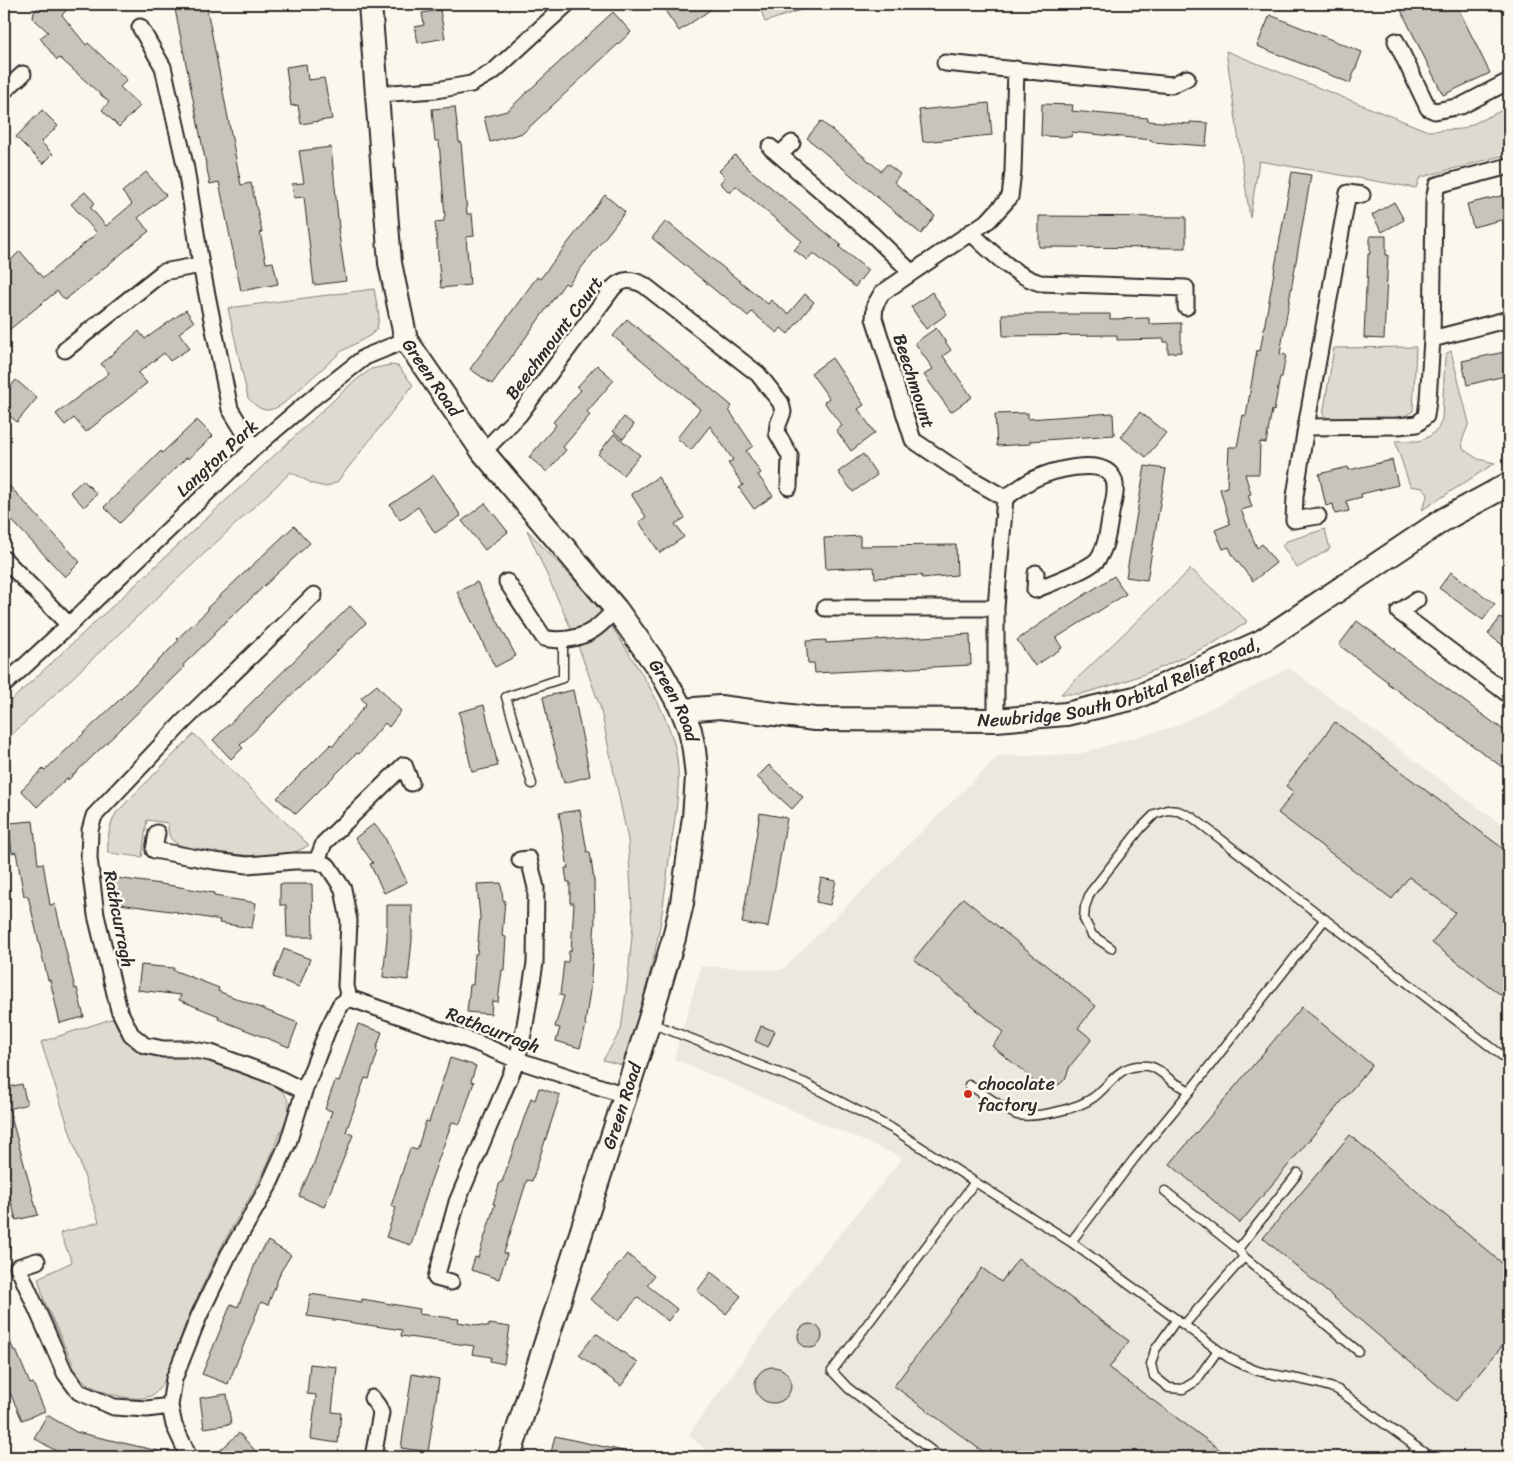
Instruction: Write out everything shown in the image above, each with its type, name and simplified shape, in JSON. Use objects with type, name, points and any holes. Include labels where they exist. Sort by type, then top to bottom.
[{"type":"street","name":"Green Road","points":[[370,4],[390,263],[406,340],[483,452],[616,609],[661,672],[682,710],[690,730],[697,777],[694,817],[682,903],[674,938],[626,1095],[509,1457]]},
{"type":"street","points":[[377,94],[436,90],[471,84],[494,71],[567,4]]},
{"type":"street","points":[[140,26],[163,67],[186,169],[201,264],[230,409],[254,448]]},
{"type":"street","points":[[1396,41],[1428,108],[1434,111],[1462,106],[1509,81]]},
{"type":"street","points":[[945,64],[1016,69],[1172,86],[1188,78]]},
{"type":"street","name":"Beechmount","points":[[1005,498],[912,440],[874,318],[875,305],[882,293],[989,220],[1010,197],[1014,152],[1016,69]]},
{"type":"street","points":[[4,92],[23,74]]},
{"type":"street","points":[[792,143],[775,151],[873,235],[911,272]]},
{"type":"street","points":[[1306,427],[1398,426],[1417,424],[1426,416],[1432,339],[1434,200],[1437,185],[1509,166]]},
{"type":"street","points":[[1318,516],[1294,520],[1295,496],[1348,193],[1362,195]]},
{"type":"street","points":[[970,232],[999,258],[1030,280],[1040,283],[1186,288],[1186,307]]},
{"type":"street","points":[[65,350],[163,272],[201,264]]},
{"type":"street","name":"Beechmount Court","points":[[483,452],[519,415],[613,288],[624,280],[636,281],[644,285],[758,374],[781,403],[783,412],[777,433],[790,456],[789,487]]},
{"type":"street","points":[[1432,339],[1509,318]]},
{"type":"street","name":"Langton Park","points":[[4,685],[254,448],[341,374],[365,357],[406,340]]},
{"type":"street","points":[[996,720],[996,608],[1005,498],[1033,479],[1065,469],[1094,466],[1104,469],[1113,477],[1116,490],[1106,544],[1096,560],[1084,569],[1035,590],[1036,573]]},
{"type":"street","name":"Newbridge South Orbital Relief Road,","points":[[682,710],[720,707],[815,719],[996,720],[1066,714],[1135,698],[1262,641],[1443,520],[1509,484]]},
{"type":"street","points":[[4,559],[69,625]]},
{"type":"street","points":[[507,582],[544,638],[563,640],[592,631],[616,609]]},
{"type":"street","name":"Rathcurragh","points":[[304,1091],[274,1076],[211,1053],[188,1049],[163,1049],[144,1045],[131,1034],[119,1010],[96,915],[89,858],[90,830],[94,816],[184,721],[314,595]]},
{"type":"street","points":[[1417,600],[1400,612],[1509,695]]},
{"type":"street","points":[[825,608],[996,608]]},
{"type":"street","points":[[316,861],[324,843],[404,765],[411,784]]},
{"type":"street","points":[[157,833],[154,850],[205,860],[247,865],[316,861],[328,866],[343,889],[349,921],[346,986],[348,998],[340,1005],[328,1029],[304,1091],[288,1143],[268,1187],[228,1254],[199,1316],[174,1378],[170,1406],[174,1425],[189,1457]]},
{"type":"street","points":[[451,1282],[430,1276],[457,1202],[517,1060],[536,962],[536,888],[529,859],[520,860]]},
{"type":"street","name":"Rathcurragh","points":[[348,998],[477,1043],[517,1060],[626,1095]]},
{"type":"street","points":[[37,1261],[18,1267],[65,1373],[79,1392],[114,1407],[147,1409],[170,1406]]},
{"type":"street","points":[[372,1398],[381,1413],[373,1457]]},
{"type":"lane","points":[[532,784],[506,697],[564,678],[563,640]]},
{"type":"lane","points":[[1111,948],[1092,935],[1084,919],[1085,907],[1090,893],[1140,828],[1155,814],[1168,810],[1178,810],[1192,817],[1509,1061]]},
{"type":"lane","points":[[1071,1242],[1134,1159],[1325,919]]},
{"type":"lane","points":[[649,1022],[805,1083],[893,1129],[1071,1242],[1229,1358],[1257,1371],[1305,1379],[1338,1390],[1430,1457]]},
{"type":"lane","points":[[969,1085],[1016,1114],[1042,1114],[1068,1109],[1093,1098],[1118,1073],[1133,1066],[1149,1066],[1190,1091]]},
{"type":"lane","points":[[1238,1249],[1298,1173]]},
{"type":"lane","points":[[940,1457],[848,1388],[832,1371],[975,1182]]},
{"type":"lane","points":[[1165,1191],[1238,1249],[1244,1257],[1358,1352]]},
{"type":"lane","points":[[1184,1325],[1244,1257]]},
{"type":"lane","points":[[1177,1319],[1155,1350],[1151,1364],[1154,1376],[1169,1388],[1183,1389],[1196,1380],[1218,1350]]},
{"type":"lane","points":[[1409,1457],[1417,1448]]},
{"type":"shaded area","points":[[759,4],[818,4],[765,22]]},
{"type":"shaded area","points":[[1226,51],[1428,131],[1462,129],[1509,107],[1509,154],[1422,177],[1419,179],[1416,188],[1259,161],[1250,218]]},
{"type":"shaded area","points":[[374,289],[379,316],[377,329],[371,335],[342,351],[283,404],[264,410],[256,406],[248,398],[228,308]]},
{"type":"shaded area","points":[[1416,347],[1413,411],[1403,417],[1331,420],[1323,415],[1334,348]]},
{"type":"shaded area","points":[[1451,351],[1469,423],[1462,441],[1463,449],[1478,459],[1495,463],[1422,510],[1428,494],[1423,488],[1410,486],[1395,441],[1419,441],[1430,436],[1438,429],[1442,419],[1445,357]]},
{"type":"shaded area","points":[[390,365],[398,366],[413,385],[337,482],[326,487],[313,484],[291,472],[4,742],[4,707],[351,384],[371,369]]},
{"type":"shaded area","points":[[1325,529],[1330,549],[1297,568],[1282,545],[1287,541]]},
{"type":"shaded area","points":[[527,530],[588,595],[613,628],[643,676],[667,721],[676,754],[678,796],[660,925],[635,1035],[622,1065],[603,1060],[621,1030],[628,977],[633,925],[628,840],[600,706],[576,640]]},
{"type":"shaded area","points":[[1191,569],[1246,620],[1246,623],[1214,643],[1158,669],[1120,683],[1081,694],[1061,694]]},
{"type":"shaded area","points":[[1289,668],[1509,830],[1509,1457],[715,1457],[688,1435],[793,1291],[903,1158],[674,1059],[701,966],[782,970],[998,756],[1074,755],[1176,726]]},
{"type":"shaded area","points":[[194,734],[309,845],[291,853],[275,856],[209,852],[180,845],[170,837],[168,823],[147,820],[142,857],[108,853],[109,833],[116,813]]},
{"type":"shaded area","points":[[114,1018],[118,1029],[124,1027],[160,1056],[202,1058],[273,1085],[286,1096],[289,1108],[268,1162],[224,1242],[185,1325],[164,1381],[154,1394],[137,1398],[114,1395],[103,1391],[84,1381],[78,1375],[45,1303],[38,1278],[72,1262],[60,1233],[99,1222],[41,1042]]},
{"type":"building","points":[[42,4],[72,4],[62,15],[86,45],[88,43],[127,80],[120,87],[140,106],[119,127],[102,110],[109,102],[60,58],[57,60],[40,38],[48,32],[33,18],[34,12]]},
{"type":"building","points":[[174,4],[206,4],[241,185],[251,183],[262,232],[260,232],[266,263],[273,262],[278,284],[241,291],[219,182],[210,184]]},
{"type":"building","points":[[671,4],[719,4],[679,31],[664,9]]},
{"type":"building","points":[[1398,4],[1456,4],[1490,73],[1443,95]]},
{"type":"building","points":[[440,10],[445,38],[418,43],[415,27],[424,25],[422,13]]},
{"type":"building","points":[[613,12],[631,32],[523,133],[490,142],[484,117],[507,111]]},
{"type":"building","points":[[1270,15],[1362,52],[1350,83],[1257,46]]},
{"type":"building","points":[[306,64],[308,80],[324,78],[332,119],[301,124],[298,105],[291,106],[286,67]]},
{"type":"building","points":[[989,103],[992,135],[923,142],[919,110]]},
{"type":"building","points":[[1042,104],[1073,105],[1072,111],[1148,118],[1148,121],[1190,124],[1190,122],[1208,123],[1206,146],[1152,142],[1152,140],[1072,132],[1071,137],[1041,136]]},
{"type":"building","points":[[455,107],[459,142],[461,142],[467,214],[472,214],[474,236],[466,237],[470,285],[441,288],[435,222],[444,221],[445,216],[439,141],[435,141],[432,109]]},
{"type":"building","points":[[42,110],[58,126],[41,142],[53,154],[43,164],[16,137]]},
{"type":"building","points":[[821,121],[881,171],[887,164],[900,174],[894,182],[935,216],[921,234],[807,138]]},
{"type":"building","points":[[331,147],[338,228],[346,281],[314,285],[304,197],[294,198],[292,184],[304,183],[299,151]]},
{"type":"building","points":[[735,155],[751,171],[841,245],[839,247],[868,270],[855,287],[813,253],[807,260],[794,250],[802,241],[736,186],[730,193],[720,183],[725,177],[719,171]]},
{"type":"building","points":[[146,172],[166,195],[138,218],[149,231],[65,300],[57,291],[4,334],[4,267],[20,251],[43,278],[97,233],[71,204],[85,192],[95,203],[90,207],[106,226],[132,204],[122,192]]},
{"type":"building","points":[[1292,172],[1311,175],[1280,354],[1286,355],[1266,443],[1260,442],[1259,474],[1245,474],[1251,494],[1248,495],[1252,507],[1241,510],[1257,548],[1262,544],[1276,563],[1253,581],[1233,556],[1229,547],[1223,549],[1215,530],[1230,524],[1220,489],[1227,487],[1229,447],[1237,447],[1243,415],[1246,416],[1257,350],[1260,351]]},
{"type":"building","points":[[1509,194],[1509,218],[1473,227],[1467,204]]},
{"type":"building","points":[[605,195],[625,212],[568,285],[565,283],[492,384],[470,369],[537,277],[540,279]]},
{"type":"building","points":[[1394,202],[1404,220],[1382,232],[1372,215]]},
{"type":"building","points":[[1039,216],[1186,217],[1186,248],[1039,247]]},
{"type":"building","points":[[666,221],[768,304],[771,300],[788,314],[805,294],[814,302],[788,334],[781,328],[777,333],[752,312],[748,316],[652,238]]},
{"type":"building","points":[[1370,236],[1386,236],[1386,255],[1388,255],[1384,339],[1364,338]]},
{"type":"building","points":[[932,292],[947,314],[926,329],[911,307]]},
{"type":"building","points":[[186,310],[194,322],[179,333],[190,348],[170,361],[164,353],[138,373],[147,383],[86,432],[74,418],[65,425],[56,414],[109,373],[101,364],[139,331],[145,339]]},
{"type":"building","points":[[1002,314],[1110,314],[1110,319],[1149,318],[1149,324],[1181,323],[1181,352],[1168,353],[1168,342],[1164,342],[1164,339],[1117,340],[1117,335],[1003,336]]},
{"type":"building","points":[[627,319],[732,406],[729,410],[753,446],[746,451],[761,473],[758,475],[773,496],[754,509],[739,488],[743,485],[728,463],[733,460],[710,426],[691,450],[677,438],[700,409],[613,336]]},
{"type":"building","points":[[936,328],[951,350],[943,356],[972,397],[951,412],[924,375],[933,369],[915,343]]},
{"type":"building","points":[[1509,351],[1509,375],[1467,385],[1462,361]]},
{"type":"building","points":[[832,358],[864,405],[858,409],[875,433],[851,451],[836,430],[842,426],[824,402],[829,398],[811,373]]},
{"type":"building","points":[[597,365],[614,380],[587,412],[590,415],[563,447],[566,450],[547,472],[529,457],[556,425],[553,422],[581,390],[577,387]]},
{"type":"building","points":[[16,380],[37,398],[17,422],[4,411],[4,395]]},
{"type":"building","points":[[1140,412],[1166,433],[1146,457],[1121,437]]},
{"type":"building","points":[[1028,413],[1028,419],[1113,413],[1114,435],[1030,441],[1030,444],[997,446],[995,414]]},
{"type":"building","points":[[624,417],[634,425],[623,439],[613,431]]},
{"type":"building","points":[[197,420],[213,436],[188,459],[187,457],[120,523],[104,507],[161,451],[162,453]]},
{"type":"building","points":[[614,434],[640,455],[623,475],[598,454]]},
{"type":"building","points":[[863,454],[877,475],[853,492],[838,472]]},
{"type":"building","points":[[1392,460],[1398,485],[1361,494],[1362,497],[1346,501],[1349,511],[1335,514],[1333,504],[1326,506],[1319,474],[1348,467],[1349,470]]},
{"type":"building","points":[[1145,466],[1166,469],[1147,580],[1126,577]]},
{"type":"building","points":[[434,475],[461,516],[435,533],[418,507],[400,520],[390,505]]},
{"type":"building","points":[[658,477],[685,518],[675,524],[684,537],[660,553],[639,522],[646,517],[631,494]]},
{"type":"building","points":[[4,480],[80,562],[65,577],[4,512]]},
{"type":"building","points":[[83,480],[97,494],[84,507],[70,492]]},
{"type":"building","points":[[485,503],[508,532],[485,550],[462,521]]},
{"type":"building","points":[[294,526],[310,543],[214,633],[183,665],[184,667],[122,728],[37,807],[21,790],[43,769],[44,771],[116,703],[179,640],[177,639],[208,610],[207,608]]},
{"type":"building","points":[[860,536],[860,546],[956,545],[957,575],[922,578],[921,575],[875,578],[874,567],[826,569],[824,538]]},
{"type":"building","points":[[1451,572],[1495,604],[1483,620],[1439,588]]},
{"type":"building","points":[[1114,576],[1126,594],[1056,638],[1062,648],[1035,666],[1017,640]]},
{"type":"building","points":[[477,582],[516,656],[495,667],[457,592]]},
{"type":"building","points":[[350,606],[366,623],[240,745],[243,748],[231,759],[213,740]]},
{"type":"building","points":[[1500,618],[1509,625],[1509,650],[1488,634]]},
{"type":"building","points":[[1357,621],[1509,734],[1509,772],[1387,683],[1339,645]]},
{"type":"building","points":[[970,634],[971,665],[815,673],[814,663],[808,663],[806,641],[826,640],[826,643]]},
{"type":"building","points":[[377,685],[401,711],[389,727],[385,723],[359,754],[357,753],[296,814],[277,798],[331,744],[333,746],[366,704],[361,698]]},
{"type":"building","points":[[573,690],[590,776],[564,783],[550,732],[543,697]]},
{"type":"building","points":[[484,705],[498,766],[472,772],[459,712]]},
{"type":"building","points":[[1335,722],[1509,853],[1509,1001],[1432,943],[1455,912],[1409,877],[1392,899],[1278,813],[1294,792],[1286,786]]},
{"type":"building","points":[[769,765],[803,797],[792,809],[757,777]]},
{"type":"building","points":[[580,810],[587,852],[590,852],[594,881],[595,922],[586,1025],[580,1048],[556,1041],[560,1028],[555,1027],[564,996],[560,995],[564,962],[568,962],[569,951],[571,951],[574,903],[570,903],[570,882],[567,882],[565,868],[568,868],[559,813]]},
{"type":"building","points":[[760,813],[787,818],[768,927],[742,923]]},
{"type":"building","points":[[33,821],[38,864],[43,863],[50,905],[55,904],[75,989],[77,988],[84,1017],[60,1023],[28,896],[24,896],[16,852],[12,853],[9,823]]},
{"type":"building","points":[[374,824],[384,836],[407,882],[384,893],[370,864],[373,863],[355,838]]},
{"type":"building","points":[[116,878],[214,893],[214,896],[256,903],[252,928],[219,923],[220,920],[178,912],[112,903]]},
{"type":"building","points":[[821,878],[836,881],[830,905],[816,902]]},
{"type":"building","points":[[501,883],[503,901],[505,900],[502,936],[506,937],[504,970],[502,970],[498,1002],[492,1001],[491,1014],[467,1012],[470,985],[473,985],[480,918],[477,884]]},
{"type":"building","points":[[280,884],[312,884],[313,937],[287,937],[286,905],[280,905]]},
{"type":"building","points":[[963,898],[1096,1006],[1078,1028],[1092,1039],[1070,1066],[1065,1079],[1060,1084],[1047,1087],[1034,1083],[1028,1075],[992,1046],[1004,1032],[914,959]]},
{"type":"building","points":[[387,905],[412,905],[412,940],[408,980],[383,977],[387,938]]},
{"type":"building","points":[[284,949],[310,959],[299,987],[273,977]]},
{"type":"building","points":[[141,965],[174,968],[173,970],[219,988],[218,991],[298,1023],[289,1047],[218,1019],[219,1016],[179,1000],[181,995],[138,990]]},
{"type":"building","points":[[1302,1007],[1372,1065],[1240,1223],[1170,1164]]},
{"type":"building","points":[[358,1024],[382,1032],[369,1079],[365,1078],[346,1132],[353,1135],[324,1207],[299,1196],[312,1169],[332,1111],[325,1109],[335,1081],[339,1082]]},
{"type":"building","points":[[761,1026],[775,1031],[768,1047],[755,1041]]},
{"type":"building","points":[[450,1058],[476,1066],[471,1081],[474,1082],[460,1124],[452,1122],[430,1183],[411,1245],[386,1237],[396,1208],[391,1206],[410,1148],[417,1150],[426,1121],[429,1122]]},
{"type":"building","points":[[22,1084],[27,1104],[9,1109],[38,1215],[16,1220],[4,1175],[4,1088]]},
{"type":"building","points":[[539,1088],[560,1095],[532,1181],[527,1180],[504,1253],[507,1254],[499,1279],[471,1270],[475,1257],[478,1258],[500,1182],[502,1182],[531,1098],[535,1100]]},
{"type":"building","points":[[1350,1135],[1509,1269],[1509,1338],[1456,1401],[1263,1238]]},
{"type":"building","points":[[268,1241],[291,1255],[281,1271],[268,1305],[261,1302],[228,1384],[202,1374],[231,1304],[238,1307],[259,1254]]},
{"type":"building","points":[[627,1254],[654,1276],[647,1285],[677,1309],[668,1321],[638,1297],[618,1321],[590,1299]]},
{"type":"building","points":[[1018,1259],[1129,1341],[1109,1368],[1230,1457],[990,1457],[894,1386],[982,1268],[1001,1282]]},
{"type":"building","points":[[711,1272],[741,1296],[726,1314],[697,1291]]},
{"type":"building","points":[[310,1294],[362,1302],[362,1299],[420,1309],[419,1314],[459,1319],[458,1322],[489,1327],[489,1324],[510,1327],[504,1364],[490,1361],[491,1357],[472,1354],[474,1346],[401,1336],[402,1330],[307,1316]]},
{"type":"building","points":[[810,1324],[819,1327],[822,1336],[819,1345],[810,1348],[801,1345],[798,1336],[801,1327]]},
{"type":"building","points":[[4,1327],[30,1384],[33,1383],[45,1411],[22,1420],[8,1388],[4,1389]]},
{"type":"building","points":[[596,1333],[638,1363],[621,1386],[579,1355]]},
{"type":"building","points":[[310,1364],[337,1367],[332,1412],[341,1413],[338,1443],[311,1439],[316,1395],[307,1394]]},
{"type":"building","points":[[773,1367],[786,1372],[791,1385],[786,1398],[773,1403],[760,1398],[755,1385],[760,1372]]},
{"type":"building","points":[[412,1374],[439,1379],[428,1452],[401,1448]]},
{"type":"building","points":[[227,1394],[231,1424],[204,1428],[200,1398]]},
{"type":"building","points":[[47,1415],[76,1432],[158,1451],[158,1457],[66,1457],[34,1438]]},
{"type":"building","points":[[239,1433],[261,1457],[213,1457]]},
{"type":"building","points":[[555,1436],[623,1451],[622,1457],[550,1457]]},
{"type":"place","name":"chocolate factory","points":[[968,1094]]}]
